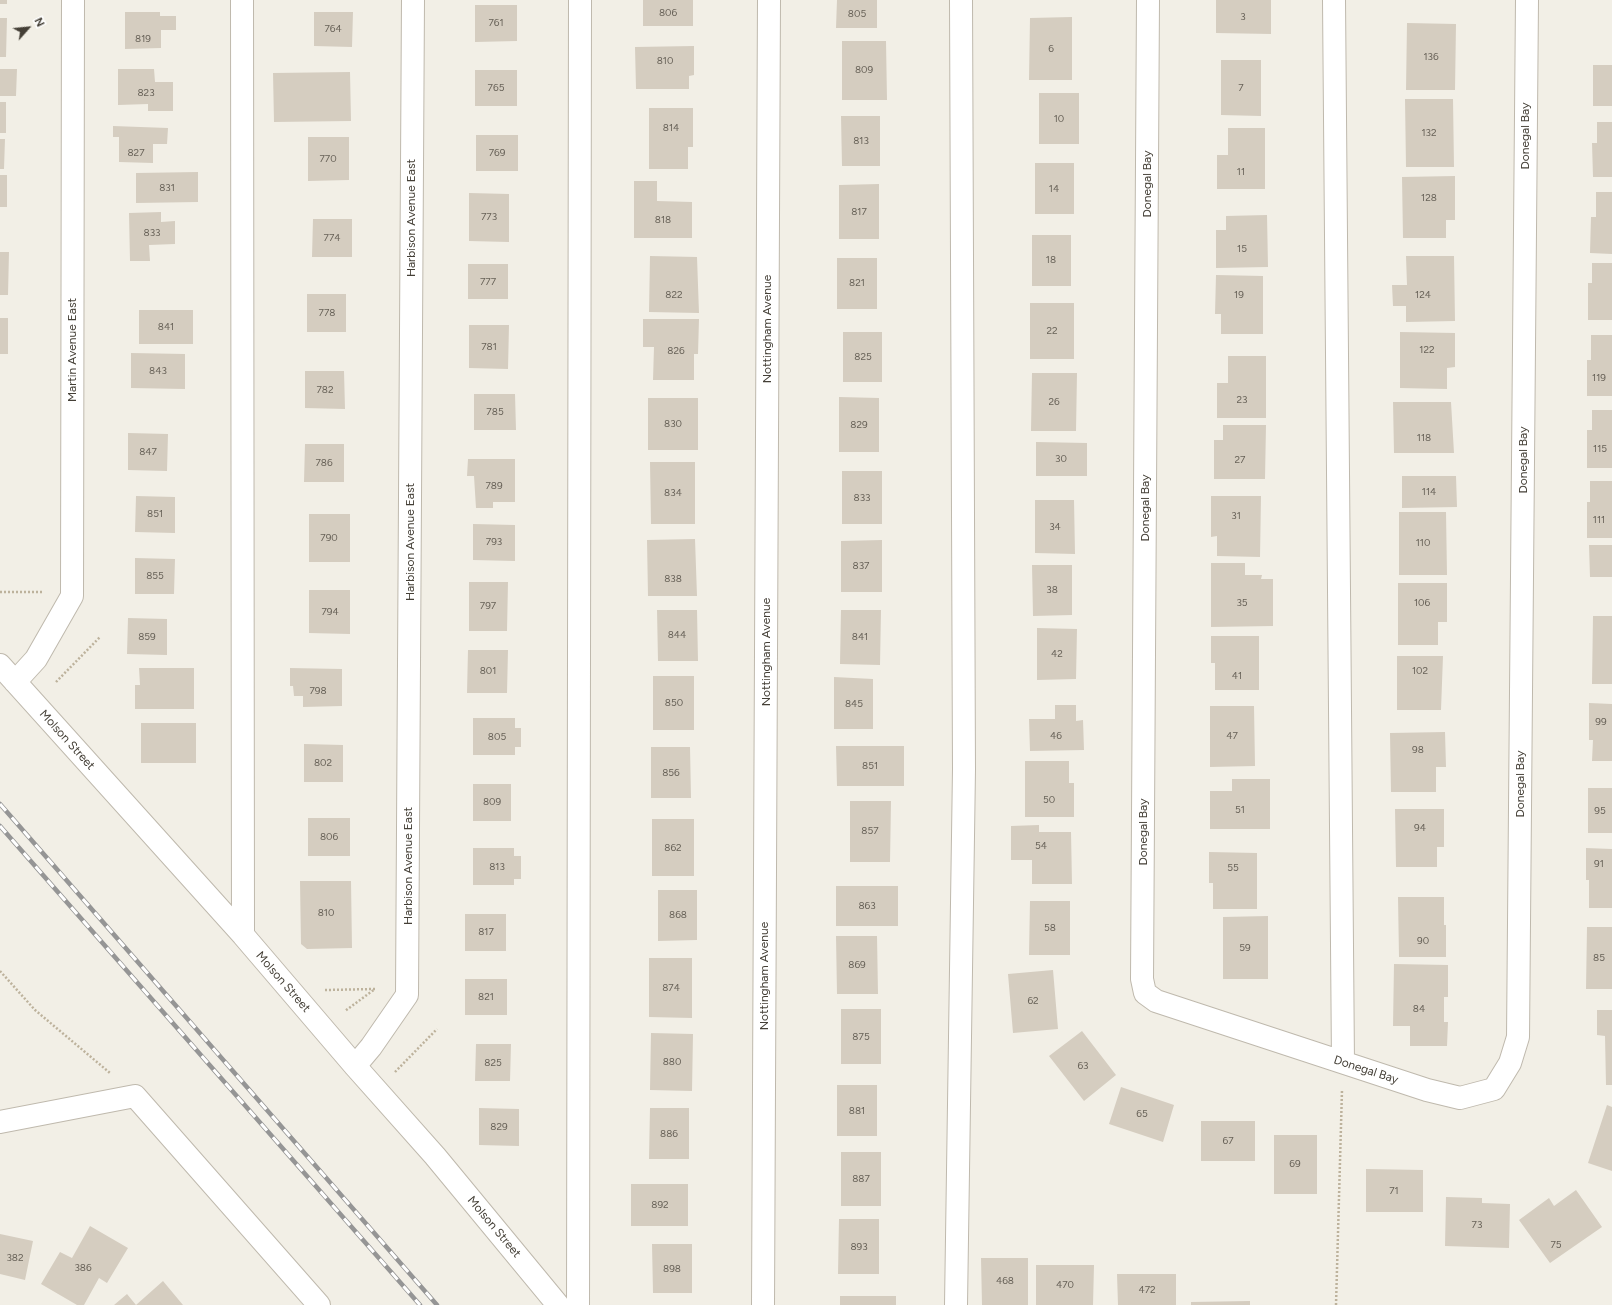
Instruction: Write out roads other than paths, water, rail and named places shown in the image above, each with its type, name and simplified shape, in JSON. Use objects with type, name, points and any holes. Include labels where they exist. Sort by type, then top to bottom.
[{"type":"street","name":"Martin Avenue East","points":[[15,682],[36,659],[72,596],[73,0]]},
{"type":"street","points":[[242,0],[243,935]]},
{"type":"street","name":"Harbison Avenue East","points":[[355,1066],[371,1047],[407,996],[413,0]]},
{"type":"street","points":[[578,1305],[580,0]]},
{"type":"street","name":"Nottingham Avenue","points":[[763,1305],[769,0]]},
{"type":"street","points":[[956,1305],[964,769],[961,0]]},
{"type":"street","name":"Donegal Bay","points":[[1148,0],[1142,979],[1145,993],[1156,1001],[1427,1090],[1460,1098],[1494,1089],[1510,1063],[1518,1036],[1527,0]]},
{"type":"street","points":[[1334,0],[1343,1062]]},
{"type":"street","name":"Molson Street","points":[[0,665],[243,935],[355,1066],[435,1156],[558,1305]]},
{"type":"street","points":[[0,1122],[135,1096],[319,1305]]},
{"type":"railway","points":[[0,804],[437,1305]]},
{"type":"railway","points":[[0,826],[420,1305]]}]
